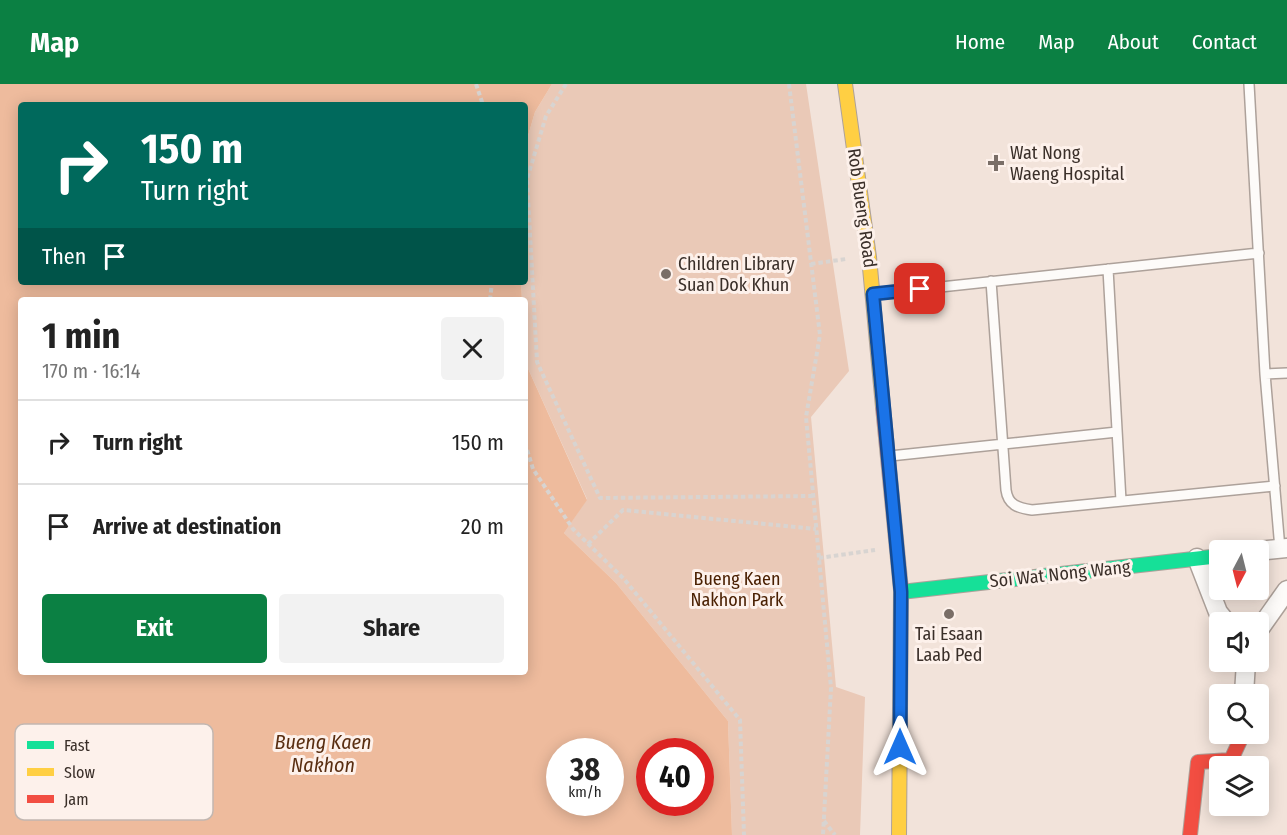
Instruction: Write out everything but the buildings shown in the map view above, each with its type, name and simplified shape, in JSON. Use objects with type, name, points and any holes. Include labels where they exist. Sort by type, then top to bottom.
[{"type":"street","name":"Rob Bueng Road","points":[[845,84],[869,256],[901,592],[899,835]]},
{"type":"street","name":"Soi Wat Nong Wang","points":[[901,592],[1209,557]]},
{"type":"street","points":[[1197,558],[1218,612]]},
{"type":"street","points":[[1269,615],[1287,590]]},
{"type":"street","points":[[1190,835],[1198,762],[1231,760],[1238,744]]},
{"type":"lane","points":[[1249,84],[1265,374],[1283,548]]},
{"type":"lane","points":[[873,294],[1259,253]]},
{"type":"lane","points":[[1108,269],[1121,501]]},
{"type":"lane","points":[[991,281],[1007,497],[1012,504],[1022,509],[1032,510],[1275,486]]},
{"type":"lane","points":[[1265,374],[1287,373]]},
{"type":"lane","points":[[888,456],[1117,432]]},
{"type":"path","points":[[476,84],[482,102]]},
{"type":"path","points":[[528,176],[546,116],[566,84]]},
{"type":"path","points":[[789,84],[820,335],[806,417],[831,687],[823,835]]},
{"type":"path","points":[[528,197],[537,362],[600,498],[813,496]]},
{"type":"path","points":[[811,264],[869,256]]},
{"type":"path","points":[[528,452],[534,469],[573,529],[624,579],[740,720],[744,835]]},
{"type":"path","points":[[588,544],[623,510],[816,529]]},
{"type":"path","points":[[819,558],[896,546]]},
{"type":"path","points":[[824,821],[835,835]]},
{"type":"green space","name":"Bueng Kaen Nakhon Park","points":[[552,84],[806,84],[849,371],[811,417],[836,687],[865,697],[860,835],[732,835],[728,721],[616,583],[564,533],[587,499],[528,368],[528,297],[522,297],[521,285],[528,285],[528,136],[535,112]]},
{"type":"water","name":"Bueng Kaen Nakhon","points":[[0,84],[552,84],[535,112],[528,136],[528,102],[18,102],[18,285],[521,285],[522,297],[18,297],[18,675],[528,675],[528,368],[587,500],[564,533],[616,583],[728,721],[732,835],[0,835]]},
{"type":"traffic: fast","points":[[901,592],[1209,557]]},
{"type":"traffic: slow","points":[[845,84],[869,257],[883,407]]},
{"type":"traffic: slow","points":[[899,835],[901,590]]},
{"type":"traffic: jam","points":[[883,407],[901,590]]},
{"type":"traffic: jam","points":[[1190,835],[1198,762],[1231,760],[1238,744]]},
{"type":"place","name":"Wat Nong Waeng Hospital","points":[[996,163]]},
{"type":"place","name":"Children Library Suan Dok Khun","points":[[666,274]]},
{"type":"place","name":"Tai Esaan Laab Ped","points":[[949,614]]},
{"type":"route","points":[[900,747],[901,592],[873,294],[920,289]]}]
